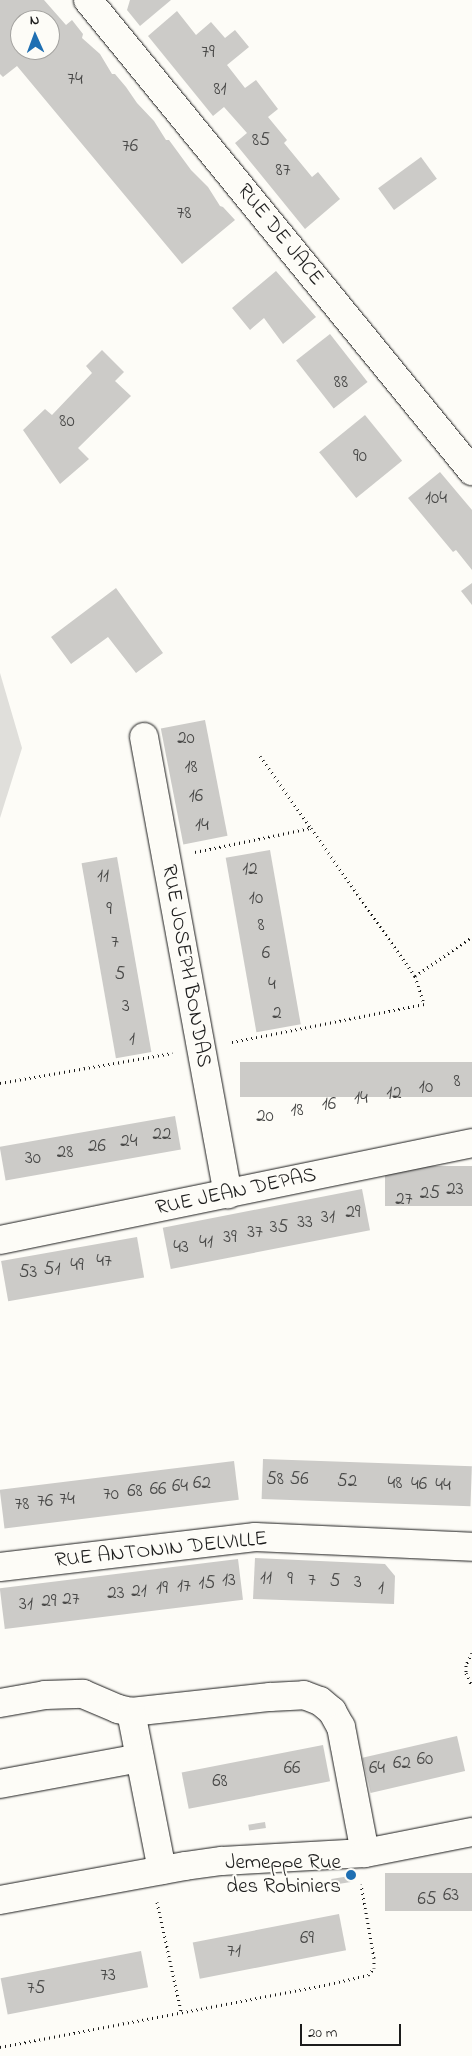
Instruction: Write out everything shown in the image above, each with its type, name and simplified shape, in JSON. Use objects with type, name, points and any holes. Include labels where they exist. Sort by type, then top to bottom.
[{"type":"street","name":"RUE DE JACE","points":[[88,0],[472,471]]},
{"type":"street","name":"RUE JOSEPH BONDAS","points":[[144,737],[228,1194]]},
{"type":"street","name":"RUE JEAN DEPAS","points":[[0,1240],[472,1142]]},
{"type":"street","name":"RUE ANTONIN DELVILLE","points":[[0,1567],[255,1537],[472,1547]]},
{"type":"street","points":[[0,1703],[45,1695],[83,1694],[118,1709],[131,1712],[270,1697],[304,1695],[320,1700],[332,1711],[341,1727],[360,1853]]},
{"type":"street","points":[[131,1712],[140,1758],[156,1871]]},
{"type":"street","points":[[0,1784],[140,1758]]},
{"type":"street","points":[[0,1900],[156,1871],[222,1861],[360,1853],[472,1832]]},
{"type":"path","points":[[0,1083],[201,1048],[424,1004],[415,976],[260,756]]},
{"type":"path","points":[[166,858],[312,828]]},
{"type":"path","points":[[415,976],[472,937]]},
{"type":"path","points":[[472,1653],[466,1665],[466,1673],[472,1686]]},
{"type":"path","points":[[0,2047],[368,1975],[374,1968],[374,1958],[360,1853]]},
{"type":"path","points":[[156,1871],[181,2011]]},
{"type":"shaded area","points":[[0,673],[22,748],[0,818]]},
{"type":"building","points":[[0,0],[44,0],[53,10],[10,10],[10,60],[60,60],[60,18],[66,25],[72,20],[83,34],[82,38],[100,54],[112,74],[115,74],[137,103],[154,121],[166,140],[169,140],[191,170],[208,187],[220,206],[235,220],[182,264],[17,66],[3,77],[0,74]]},
{"type":"building","points":[[130,0],[171,0],[140,26],[127,10]]},
{"type":"building","points":[[177,11],[196,35],[211,22],[225,38],[235,30],[249,47],[227,65],[245,88],[256,80],[278,109],[268,117],[287,140],[284,143],[312,177],[318,172],[340,199],[305,229],[235,143],[247,133],[224,107],[213,116],[148,36]]},
{"type":"building","points":[[421,157],[437,179],[394,210],[378,188]]},
{"type":"building","points":[[276,271],[316,317],[283,344],[264,318],[250,330],[232,308]]},
{"type":"building","points":[[330,334],[368,382],[334,409],[296,360]]},
{"type":"building","points":[[102,350],[124,372],[115,381],[131,396],[78,448],[89,459],[60,484],[23,430],[45,409],[52,415],[92,373],[86,366]]},
{"type":"building","points":[[365,415],[402,461],[356,498],[319,452]]},
{"type":"building","points":[[440,472],[472,510],[472,570],[456,550],[453,552],[408,498]]},
{"type":"building","points":[[472,583],[472,605],[461,591]]},
{"type":"building","points":[[116,588],[163,653],[136,673],[108,637],[71,664],[51,637]]},
{"type":"building","points":[[205,720],[228,836],[183,844],[161,729]]},
{"type":"building","points":[[270,850],[301,1024],[256,1032],[226,858]]},
{"type":"building","points":[[117,857],[151,1052],[116,1058],[82,863]]},
{"type":"building","points":[[240,1062],[472,1062],[472,1097],[240,1097]]},
{"type":"building","points":[[175,1116],[181,1149],[6,1180],[0,1147]]},
{"type":"building","points":[[385,1166],[472,1166],[472,1206],[385,1206]]},
{"type":"building","points":[[362,1189],[370,1230],[171,1269],[163,1228]]},
{"type":"building","points":[[137,1237],[144,1277],[8,1301],[1,1261]]},
{"type":"building","points":[[263,1459],[472,1466],[470,1506],[262,1499]]},
{"type":"building","points":[[234,1461],[239,1500],[5,1528],[0,1490]]},
{"type":"building","points":[[255,1558],[385,1564],[395,1576],[394,1604],[253,1599]]},
{"type":"building","points":[[238,1559],[243,1600],[5,1629],[0,1588]]},
{"type":"building","points":[[457,1736],[465,1771],[371,1793],[362,1758]]},
{"type":"building","points":[[323,1745],[330,1781],[189,1809],[182,1772]]},
{"type":"building","points":[[265,1822],[266,1828],[249,1831],[248,1825]]},
{"type":"building","points":[[385,1873],[472,1873],[472,1911],[385,1911]]},
{"type":"building","points":[[350,1876],[351,1882],[332,1885],[331,1879]]},
{"type":"building","points":[[339,1914],[346,1950],[200,1979],[193,1942]]},
{"type":"building","points":[[141,1951],[148,1987],[8,2015],[1,1978]]},
{"type":"place","name":"Jemeppe Rue des Robiniers","points":[[351,1875]]}]
